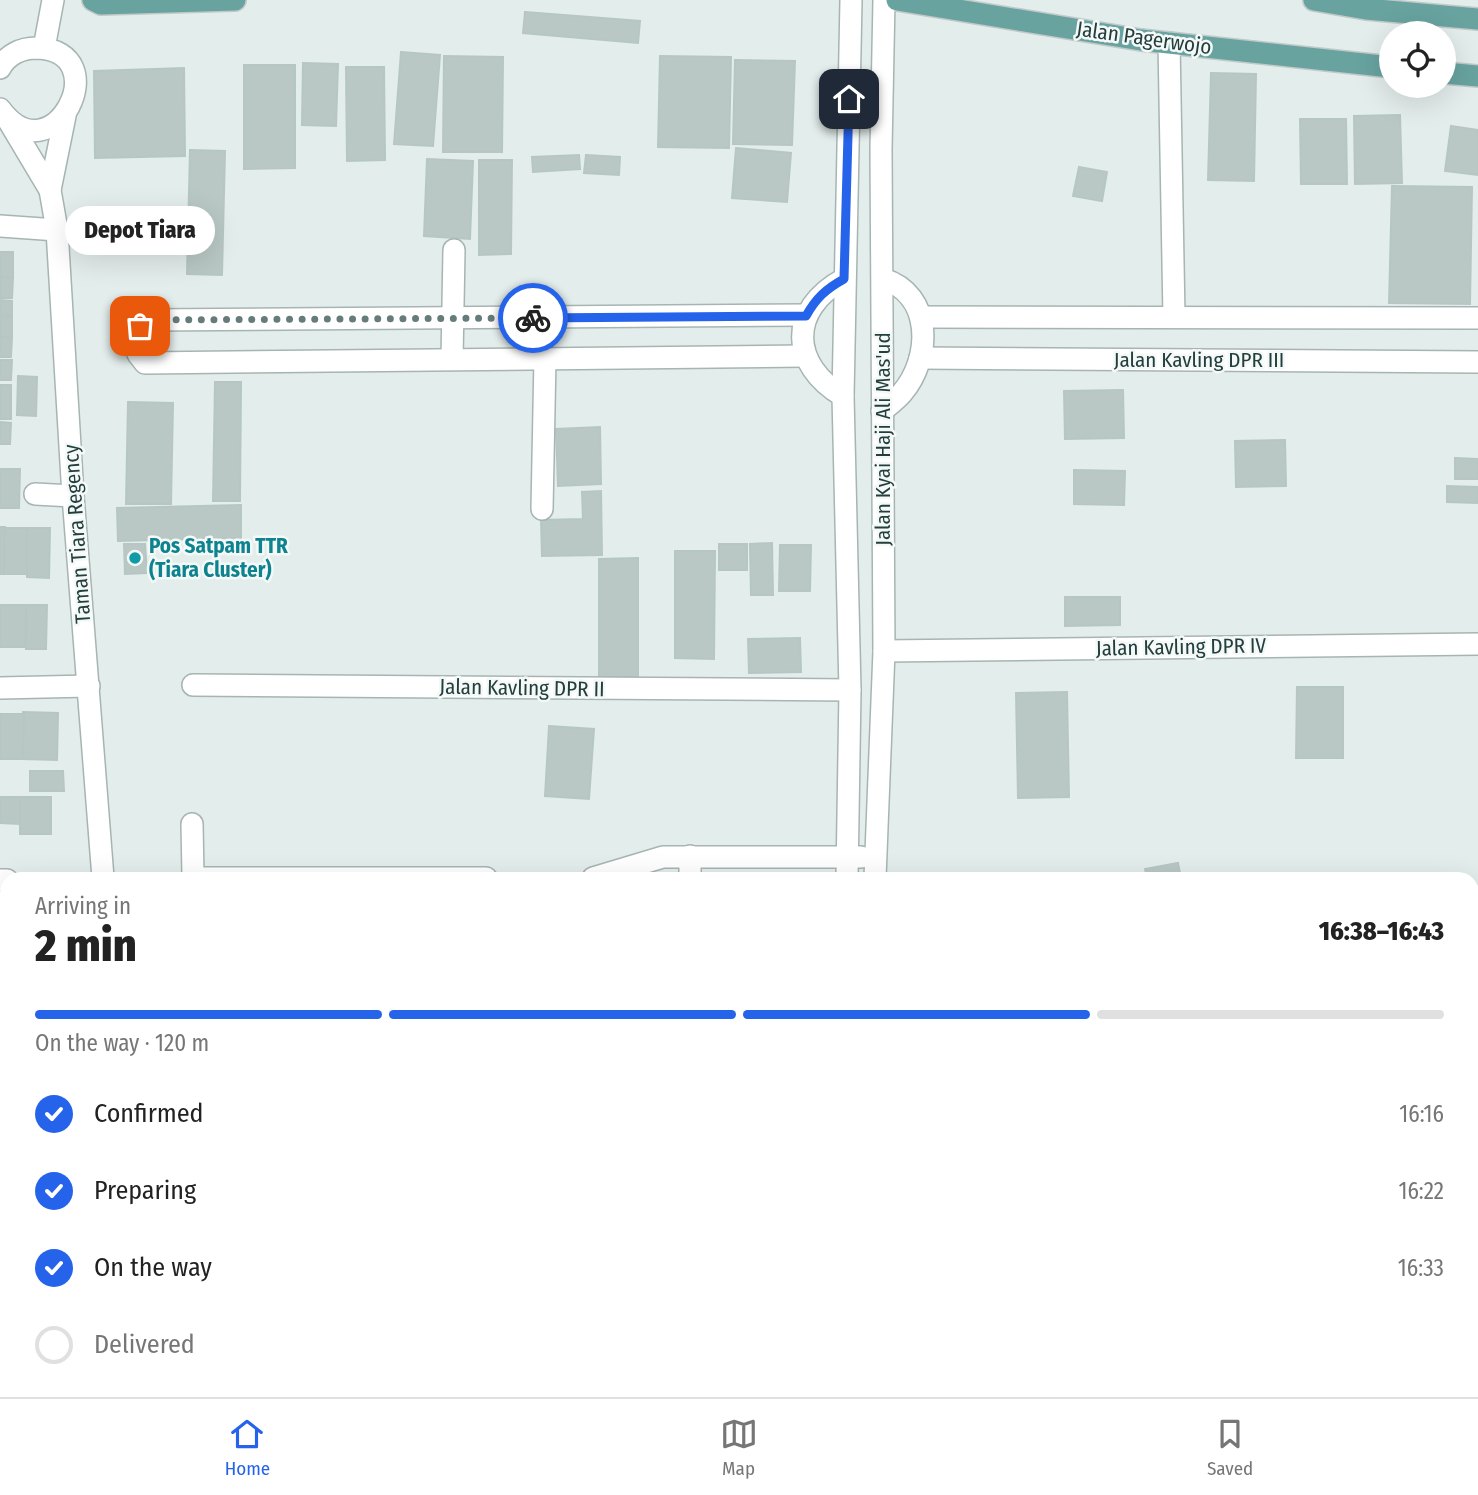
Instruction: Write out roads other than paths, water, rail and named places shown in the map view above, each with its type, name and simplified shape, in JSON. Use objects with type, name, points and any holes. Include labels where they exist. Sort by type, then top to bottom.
[{"type":"main road","points":[[93,0],[100,4],[235,0]]},
{"type":"main road","name":"Jalan Pagerwojo","points":[[897,0],[1169,43],[1379,66]]},
{"type":"main road","points":[[1314,0],[1366,9],[1478,19]]},
{"type":"main road","points":[[1456,74],[1478,76]]},
{"type":"street","points":[[0,68],[14,53],[29,48],[44,48],[53,0]]},
{"type":"street","name":"Jalan Kyai Haji Ali Mas'ud","points":[[847,872],[850,690],[844,279],[851,0]]},
{"type":"street","name":"Jalan Kyai Haji Ali Mas'ud","points":[[876,869],[884,651],[884,0]]},
{"type":"street","points":[[1169,43],[1174,317]]},
{"type":"street","name":"Taman Tiara Regency","points":[[44,48],[57,53],[68,63],[74,76],[73,104],[65,116],[50,190],[57,230],[73,496],[103,872]]},
{"type":"street","points":[[3,113],[33,129],[52,125],[65,116]]},
{"type":"street","name":"Taman Tiara Regency","points":[[3,113],[50,190]]},
{"type":"street","points":[[0,226],[57,230]]},
{"type":"street","points":[[452,359],[454,250]]},
{"type":"street","points":[[844,279],[815,300],[806,316],[802,335],[805,356],[822,383],[844,396]]},
{"type":"street","points":[[882,411],[902,393],[920,358],[924,336],[921,317],[905,290],[883,279]]},
{"type":"street","points":[[805,356],[145,363],[138,354],[140,326],[150,320],[806,316]]},
{"type":"street","name":"Jalan Kavling DPR III","points":[[921,317],[1478,318]]},
{"type":"street","points":[[542,509],[545,358]]},
{"type":"street","name":"Jalan Kavling DPR III","points":[[920,358],[1478,362]]},
{"type":"street","points":[[35,494],[73,496]]},
{"type":"street","name":"Jalan Kavling DPR IV","points":[[884,651],[1478,644]]},
{"type":"street","name":"Jalan Kavling DPR II","points":[[193,685],[850,690]]},
{"type":"street","points":[[0,688],[89,686]]},
{"type":"street","points":[[192,824],[192,872]]},
{"type":"street","points":[[613,872],[663,857],[690,856],[720,868],[847,856],[876,869]]},
{"type":"street","points":[[690,856],[690,872]]},
{"type":"place","name":"Depot Tiara","points":[[140,326]]},
{"type":"place","name":"Pos Satpam TTR (Tiara Cluster)","points":[[135,558]]}]
